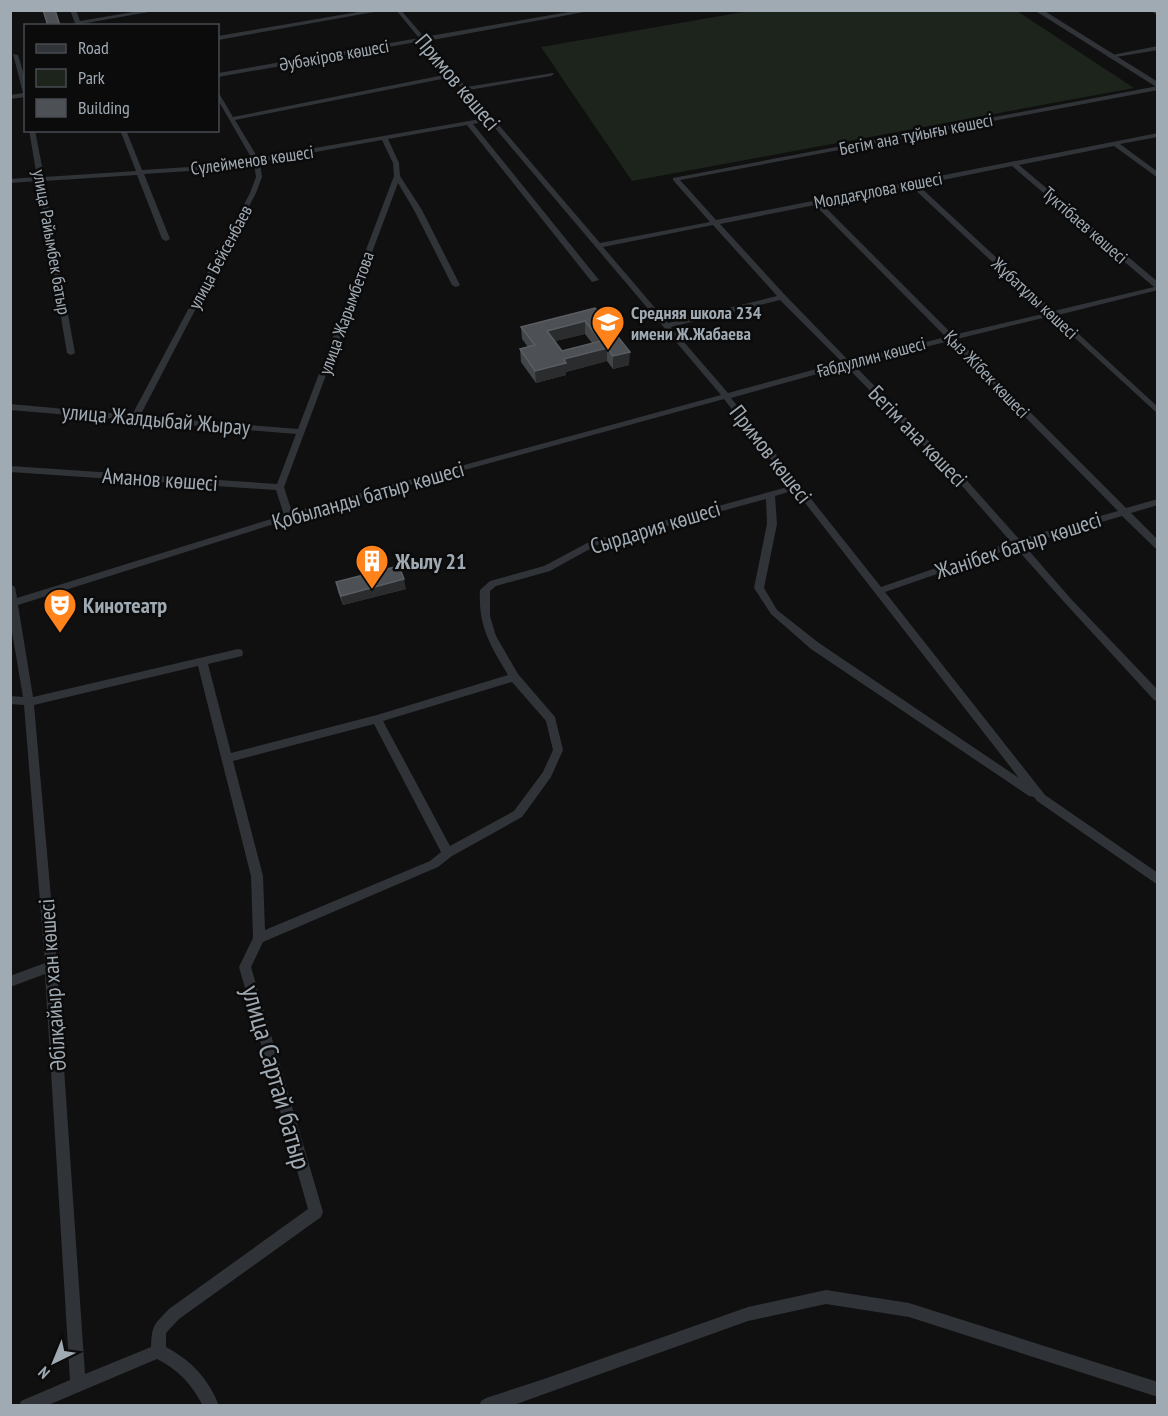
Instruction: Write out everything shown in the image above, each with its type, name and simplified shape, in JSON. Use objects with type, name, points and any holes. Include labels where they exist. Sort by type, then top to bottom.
[{"type":"street","points":[[73,10],[79,24],[158,10]]},
{"type":"street","points":[[219,38],[383,10]]},
{"type":"street","name":"Примов көшесі","points":[[398,10],[725,395],[1041,798],[1158,880]]},
{"type":"street","name":"Әубәкіров көшесі","points":[[219,75],[593,10]]},
{"type":"street","points":[[1037,10],[1158,87]]},
{"type":"street","points":[[1152,10],[1158,14]]},
{"type":"street","points":[[1110,56],[1158,48]]},
{"type":"street","points":[[15,55],[24,87]]},
{"type":"street","points":[[464,89],[551,74]]},
{"type":"street","points":[[231,119],[452,75]]},
{"type":"street","name":"Бегім ана тұйығы көшесі","points":[[675,179],[1158,87]]},
{"type":"street","points":[[219,98],[257,162]]},
{"type":"street","name":"Сүлейменов көшесі","points":[[10,181],[221,167],[490,119]]},
{"type":"street","points":[[469,123],[595,280]]},
{"type":"street","name":"улица Райымбек батыр","points":[[32,132],[72,353]]},
{"type":"street","points":[[124,132],[166,239]]},
{"type":"street","name":"Молдағұлова көшесі","points":[[597,246],[1158,135]]},
{"type":"street","points":[[384,138],[396,163],[397,176],[418,210],[456,285]]},
{"type":"street","points":[[1114,143],[1158,176]]},
{"type":"street","name":"улица Бейсенбаев","points":[[135,417],[253,193],[259,177],[257,162]]},
{"type":"street","name":"Түктібаев көшесі","points":[[1013,163],[1158,287]]},
{"type":"street","name":"улица Жарымбетова","points":[[280,487],[397,176]]},
{"type":"street","name":"Бегім ана көшесі","points":[[675,179],[713,224],[845,364],[884,399],[959,477],[1158,697]]},
{"type":"street","name":"Жұбатұлы көшесі","points":[[912,183],[1158,412]]},
{"type":"street","name":"Қыз Жібек көшесі","points":[[816,202],[1120,511],[1158,546]]},
{"type":"street","name":"Ғабдуллин көшесі","points":[[725,395],[950,336],[1158,287]]},
{"type":"street","points":[[666,326],[782,297]]},
{"type":"street","name":"Қобыланды батыр көшесі","points":[[11,603],[289,516],[725,395]]},
{"type":"street","name":"улица Жалдыбай Жырау","points":[[10,406],[302,432]]},
{"type":"street","name":"Аманов көшесі","points":[[10,469],[280,487]]},
{"type":"street","points":[[280,487],[289,516]]},
{"type":"street","name":"Сырдария көшесі","points":[[514,677],[486,628],[483,606],[485,590],[493,583],[547,569],[594,543],[796,487]]},
{"type":"street","points":[[770,494],[772,524],[759,588],[774,612],[815,646],[1041,798]]},
{"type":"street","name":"Жанібек батыр көшесі","points":[[879,591],[1018,543],[1120,511],[1158,502]]},
{"type":"street","name":"Әбілқайыр хан көшесі","points":[[10,587],[29,702],[51,966],[78,1385]]},
{"type":"street","points":[[10,700],[29,702],[238,653]]},
{"type":"street","name":"улица Сартай батыр","points":[[158,1351],[159,1330],[174,1314],[316,1212],[245,967],[259,938],[257,876],[202,661]]},
{"type":"street","points":[[227,758],[377,719],[514,677],[551,720],[558,750],[547,774],[518,814],[447,853],[434,864],[259,938]]},
{"type":"street","points":[[377,719],[447,853]]},
{"type":"street","points":[[10,982],[51,966]]},
{"type":"street","points":[[486,1406],[748,1314],[826,1297],[909,1310],[1158,1390]]},
{"type":"street","points":[[26,1406],[158,1351],[178,1360],[196,1377],[212,1406]]},
{"type":"green space","points":[[755,10],[1017,11],[1134,88],[632,181],[541,47]]},
{"type":"building","points":[[43,10],[55,10],[59,24],[47,24]]},
{"type":"building","points":[[595,308],[630,352],[613,356],[607,348],[564,359],[566,363],[535,371],[520,349],[535,345],[521,327]],"holes":[[[585,321],[601,341],[562,351],[547,331]]]},
{"type":"building","points":[[399,566],[404,579],[341,596],[336,582]]},
{"type":"place","name":"Средняя школа 234 имени Ж.Жабаева","points":[[608,351]]},
{"type":"place","name":"Жылу 21","points":[[372,590]]},
{"type":"place","name":"Кинотеатр","points":[[60,634]]}]
